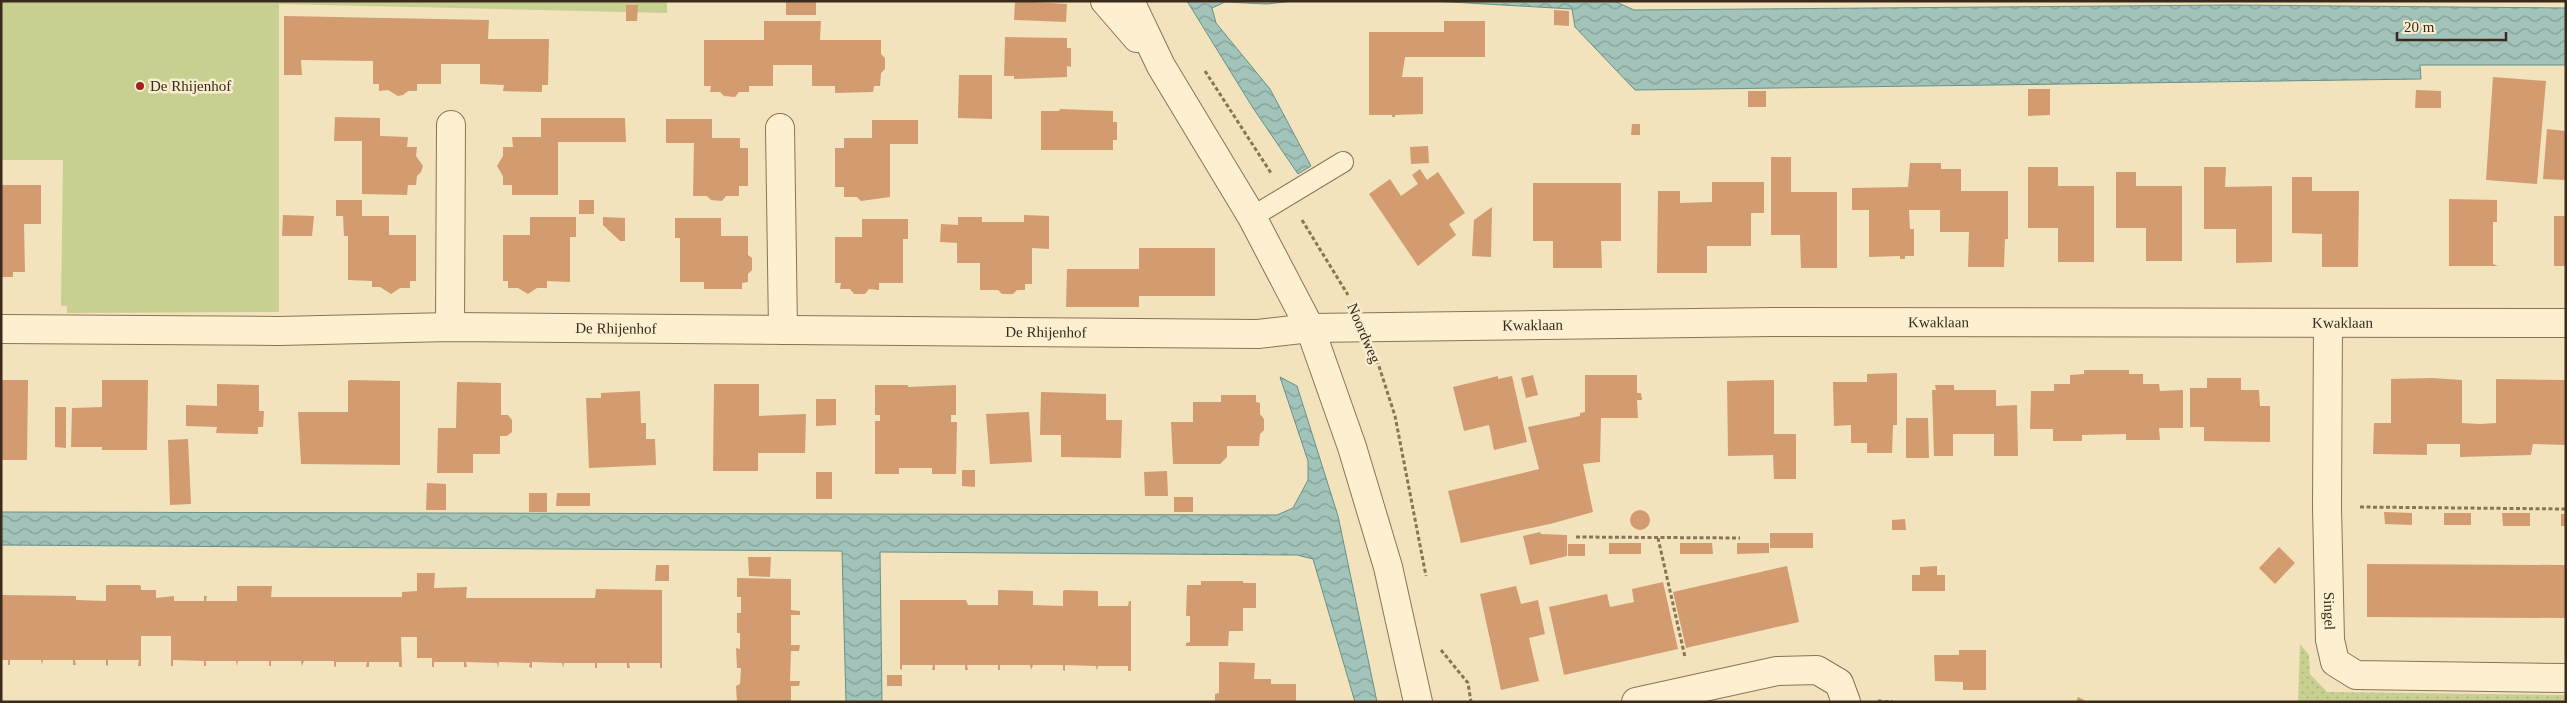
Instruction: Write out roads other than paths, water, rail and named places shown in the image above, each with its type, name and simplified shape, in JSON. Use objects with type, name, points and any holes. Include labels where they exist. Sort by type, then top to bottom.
[{"type":"street","points":[[1106,1],[1161,66]]},
{"type":"street","points":[[1130,1],[1161,66],[1252,217],[1310,328],[1352,447],[1388,567],[1418,702]]},
{"type":"street","points":[[450,326],[451,125]]},
{"type":"street","points":[[780,128],[783,330]]},
{"type":"street","name":"Kwaklaan","points":[[1310,328],[1771,322],[2566,323]]},
{"type":"street","name":"Singel","points":[[2328,323],[2327,507],[2330,640],[2335,662],[2356,675],[2566,678]]},
{"type":"street","name":"De Rhijenhof","points":[[1,329],[279,331],[450,326],[1258,334],[1310,328]]},
{"type":"street","points":[[1636,702],[1777,671],[1817,670],[1839,683],[1846,702]]},
{"type":"lane","points":[[1252,217],[1343,162]]},
{"type":"water","points":[[1187,1],[1293,1],[1267,4],[1225,2],[1212,8],[1216,23],[1270,89],[1311,166],[1298,174],[1253,108]]},
{"type":"water","points":[[1433,1],[1614,1],[1634,10],[2231,5],[2566,8],[2566,65],[2420,65],[2421,79],[1635,90],[1575,27],[1572,9]]},
{"type":"water","points":[[1280,377],[1297,386],[1338,516],[1377,702],[1355,702],[1313,559],[1297,555],[880,552],[882,702],[846,702],[842,551],[1,545],[1,512],[1277,515],[1293,508],[1308,480],[1308,461]]},
{"type":"place","name":"De Rhijenhof","points":[[140,86]]}]
